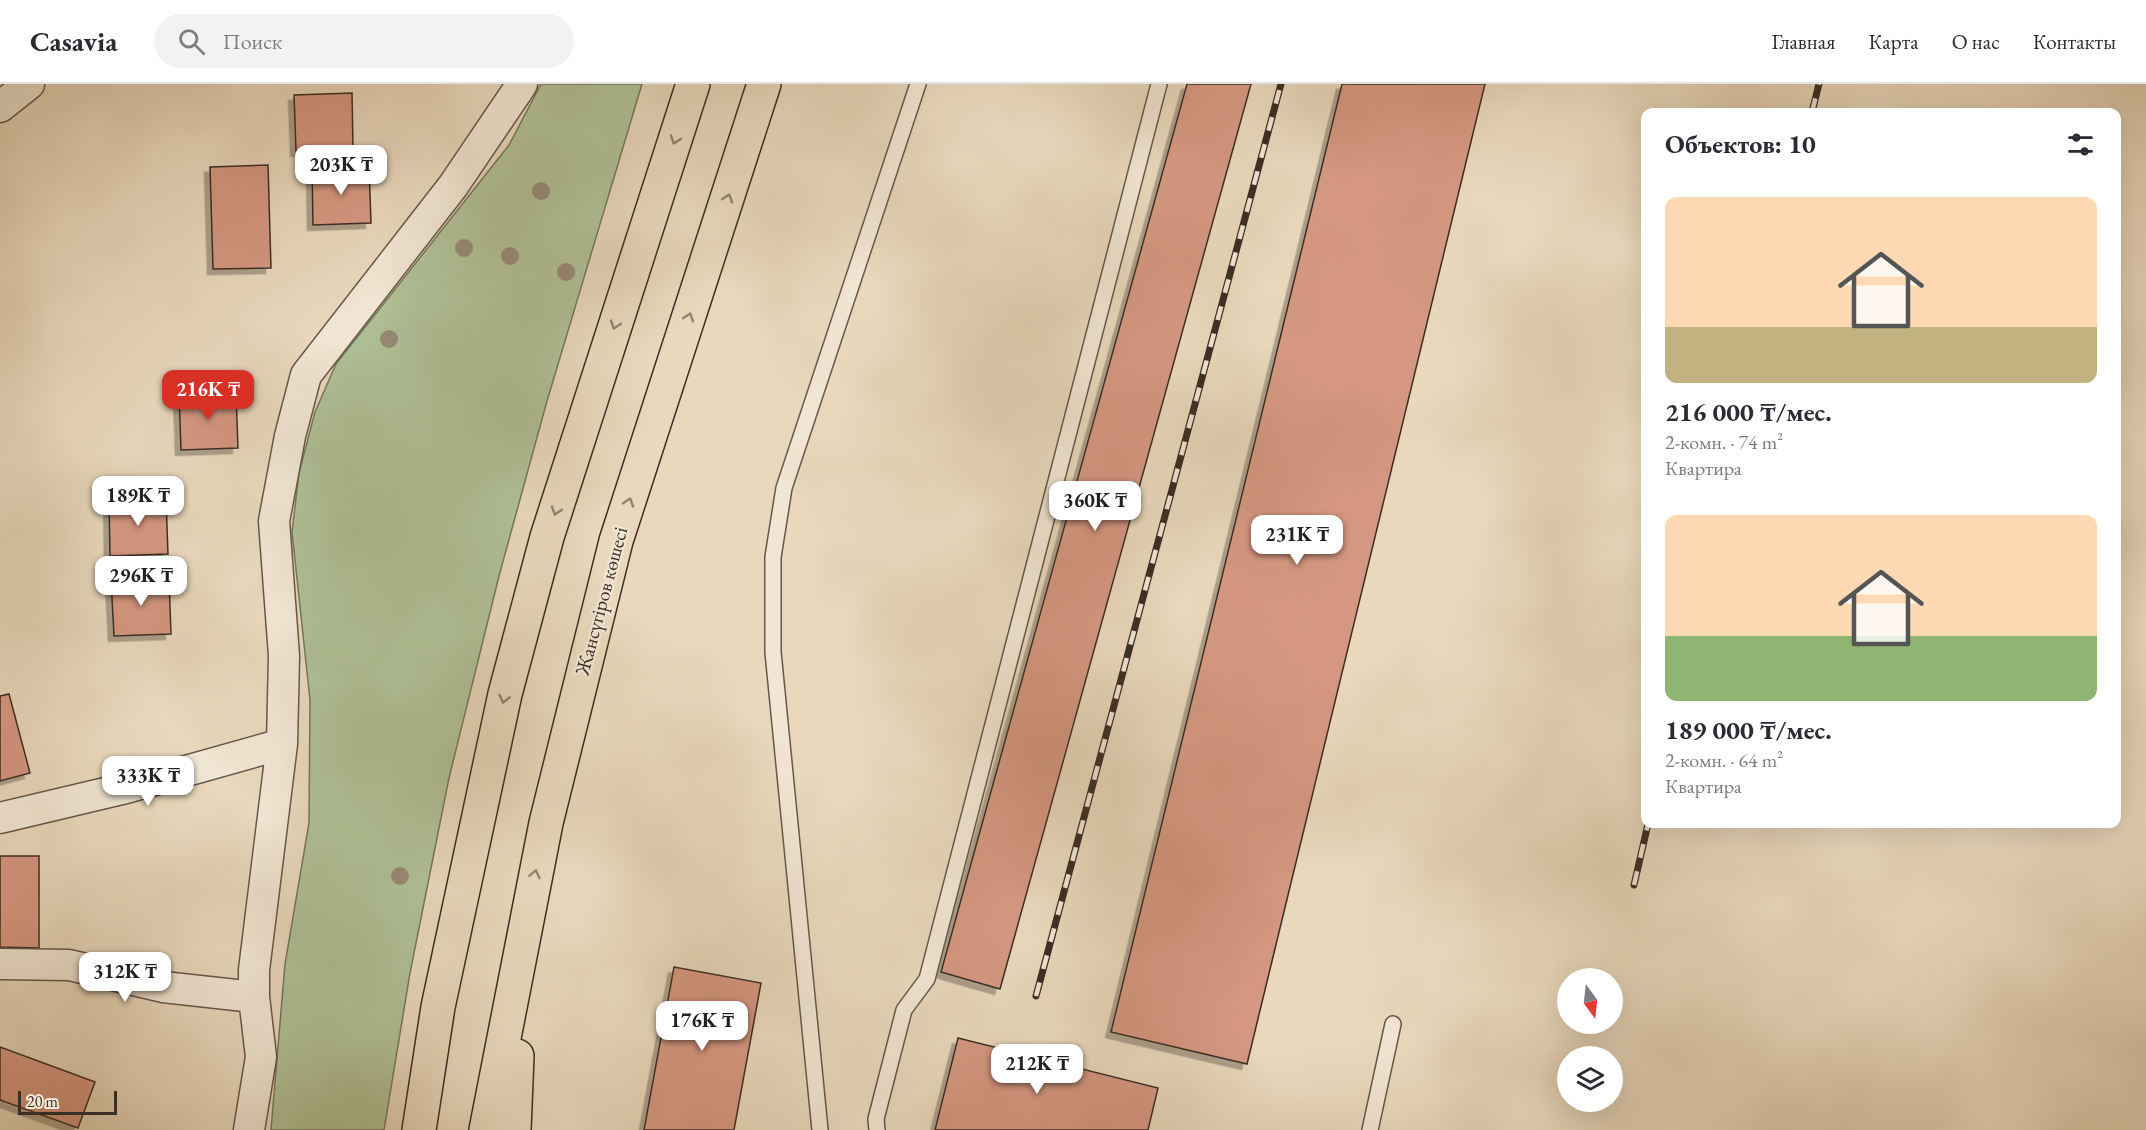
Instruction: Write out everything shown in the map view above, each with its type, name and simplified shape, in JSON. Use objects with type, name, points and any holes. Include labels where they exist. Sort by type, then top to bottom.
[{"type":"main road","points":[[419,1130],[438,1007],[506,694],[548,537],[693,84]]},
{"type":"main road","name":"Жансүгіров көшесі","points":[[486,1130],[523,932],[577,693],[616,541],[764,84]]},
{"type":"main road","points":[[514,1130],[523,932]]},
{"type":"street","points":[[0,107],[29,84]]},
{"type":"street","points":[[249,1130],[261,1057],[254,997],[254,970],[282,744],[284,656],[274,521],[290,436],[306,375],[439,204],[522,84]]},
{"type":"street","points":[[0,818],[122,789],[282,744]]},
{"type":"street","points":[[0,964],[69,965],[163,987],[254,997]]},
{"type":"lane","points":[[820,1130],[773,652],[772,557],[784,488],[918,84]]},
{"type":"lane","points":[[877,1130],[876,1119],[904,1010],[927,979],[1159,84]]},
{"type":"lane","points":[[1370,1130],[1393,1024]]},
{"type":"green space","points":[[541,84],[642,84],[547,401],[499,576],[449,778],[410,973],[384,1130],[271,1130],[285,964],[309,823],[310,700],[292,532],[299,473],[315,412],[336,364],[509,145]]},
{"type":"building","points":[[1187,84],[1251,84],[1000,989],[941,972]]},
{"type":"building","points":[[1342,84],[1485,84],[1247,1064],[1111,1032]]},
{"type":"building","points":[[352,93],[353,149],[296,151],[294,95]]},
{"type":"building","points":[[268,165],[271,268],[213,269],[210,167]]},
{"type":"building","points":[[369,166],[371,223],[313,225],[312,169]]},
{"type":"building","points":[[236,392],[238,448],[181,450],[179,394]]},
{"type":"building","points":[[166,498],[168,554],[110,556],[109,500]]},
{"type":"building","points":[[169,578],[171,634],[114,636],[111,580]]},
{"type":"building","points":[[9,694],[30,773],[0,781],[0,696]]},
{"type":"building","points":[[0,856],[39,856],[39,948],[0,947]]},
{"type":"building","points":[[674,967],[761,983],[734,1130],[644,1130]]},
{"type":"building","points":[[958,1038],[1158,1088],[1148,1130],[935,1130]]},
{"type":"building","points":[[0,1047],[95,1082],[78,1128],[0,1100]]},
{"type":"railway","points":[[1036,996],[1281,84]]},
{"type":"railway","points":[[1813,108],[1819,84]]},
{"type":"railway","points":[[1634,885],[1647,828]]}]
